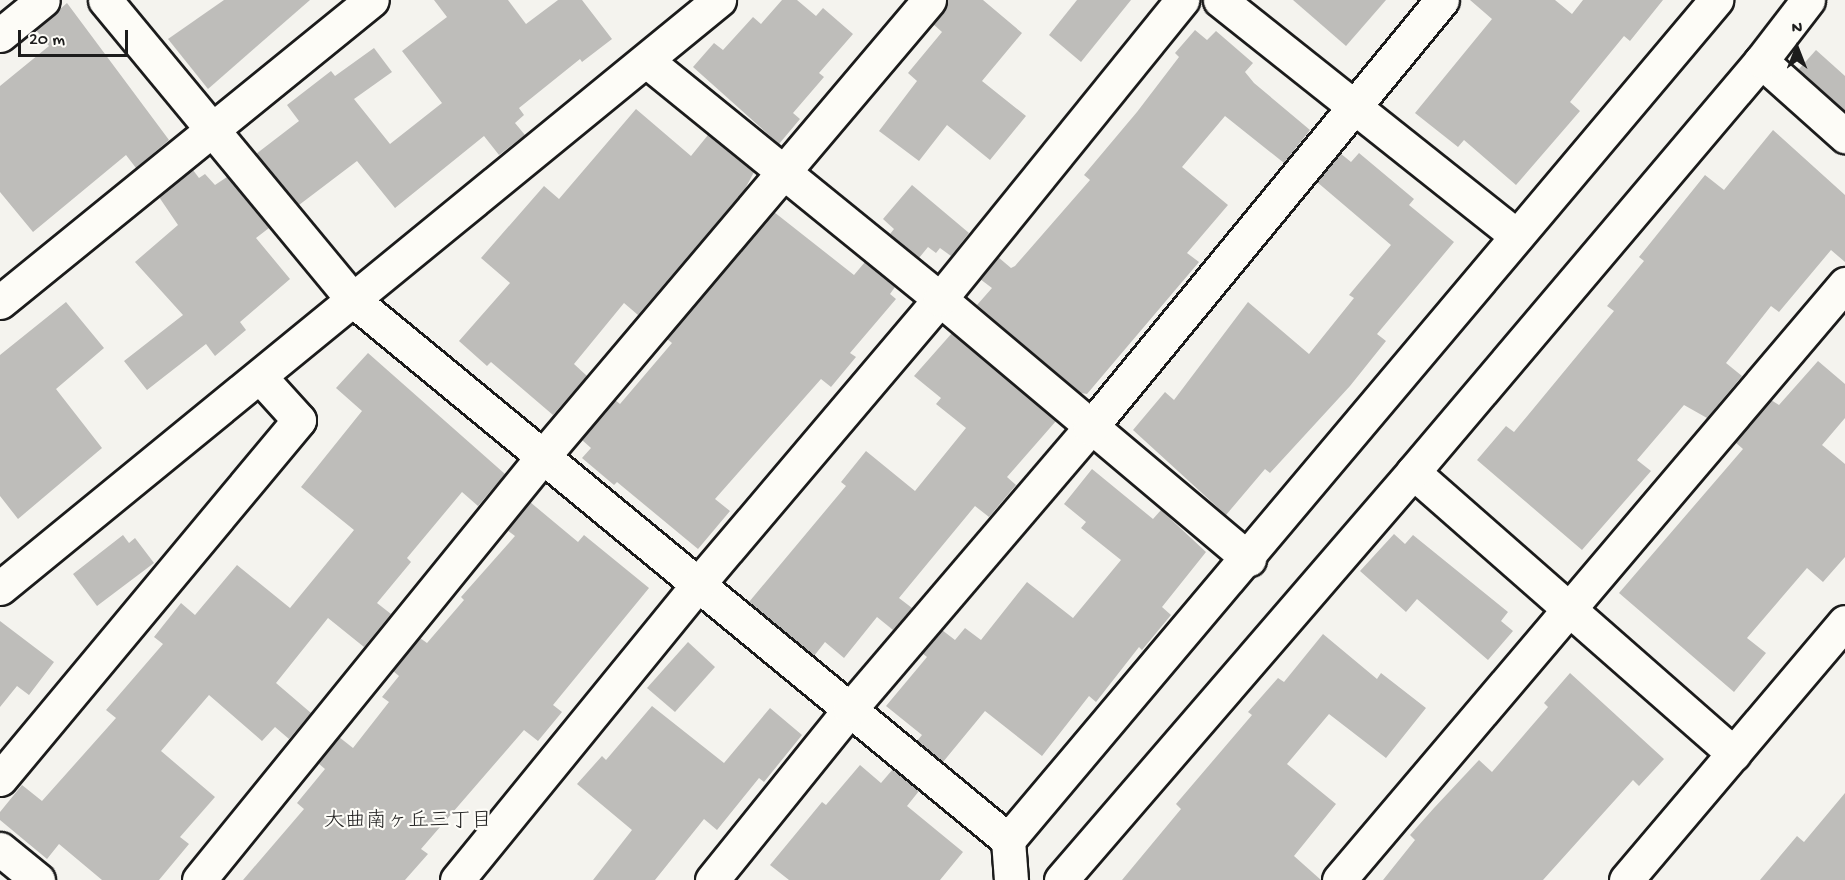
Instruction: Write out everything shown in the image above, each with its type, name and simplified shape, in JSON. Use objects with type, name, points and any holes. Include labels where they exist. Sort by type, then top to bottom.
[{"type":"street","points":[[0,35],[43,0]]},
{"type":"street","points":[[105,0],[353,300],[544,455],[1008,840]]},
{"type":"street","points":[[0,302],[211,128],[372,0]]},
{"type":"street","points":[[0,588],[719,0]]},
{"type":"street","points":[[199,880],[544,455],[929,0]]},
{"type":"street","points":[[457,880],[699,583],[940,299],[1182,0]]},
{"type":"street","points":[[1220,0],[1352,108],[1517,237]]},
{"type":"street","points":[[712,880],[850,709],[1090,428],[1442,0]]},
{"type":"street","points":[[1011,880],[1008,840],[1249,559],[1716,0]]},
{"type":"street","points":[[1061,880],[1413,472],[1761,61],[1808,0]]},
{"type":"street","points":[[646,61],[940,299],[1090,428],[1249,559]]},
{"type":"street","points":[[1761,61],[1845,136]]},
{"type":"street","points":[[1340,880],[1572,610],[1845,284]]},
{"type":"street","points":[[0,778],[299,420],[260,377]]},
{"type":"street","points":[[1413,472],[1734,754]]},
{"type":"street","points":[[1626,880],[1845,622]]},
{"type":"street","points":[[0,849],[38,880]]},
{"type":"building","points":[[224,0],[310,0],[208,89],[168,39]]},
{"type":"building","points":[[434,0],[508,0],[526,24],[558,0],[582,0],[612,39],[582,62],[580,59],[519,108],[524,115],[515,123],[525,135],[499,155],[484,136],[395,208],[357,161],[299,205],[256,154],[299,121],[287,105],[331,71],[335,76],[374,48],[392,72],[354,99],[390,144],[442,103],[402,51],[447,17]]},
{"type":"building","points":[[782,0],[797,0],[816,16],[823,8],[853,34],[819,73],[824,77],[793,113],[800,119],[779,144],[693,67],[714,43],[723,50],[753,17],[761,24]]},
{"type":"building","points":[[947,0],[983,0],[1022,33],[982,81],[1026,116],[990,160],[947,125],[919,161],[879,131],[917,81],[908,73],[942,32],[933,24]]},
{"type":"building","points":[[1077,0],[1131,0],[1081,62],[1049,35]]},
{"type":"building","points":[[1293,0],[1386,0],[1346,46]]},
{"type":"building","points":[[1470,0],[1555,0],[1572,14],[1583,0],[1663,0],[1630,41],[1624,36],[1570,102],[1580,111],[1516,185],[1464,140],[1458,147],[1415,113],[1492,19]]},
{"type":"building","points":[[67,3],[169,140],[136,168],[126,155],[33,232],[0,192],[0,86],[49,46],[36,30]]},
{"type":"building","points":[[1195,30],[1207,40],[1216,31],[1253,63],[1245,72],[1254,83],[1310,130],[1284,163],[1225,116],[1182,167],[1228,205],[1187,253],[1199,262],[1087,394],[1081,393],[977,305],[992,288],[980,279],[998,257],[1011,268],[1015,266],[1090,180],[1084,175],[1137,112],[1179,57],[1175,53]]},
{"type":"building","points":[[1816,50],[1845,76],[1845,111],[1799,69]]},
{"type":"building","points":[[636,109],[691,156],[708,135],[754,172],[745,189],[638,315],[624,303],[574,364],[587,376],[553,415],[491,362],[487,366],[459,341],[510,283],[481,258],[544,186],[559,199]]},
{"type":"building","points":[[1773,130],[1845,195],[1845,262],[1831,250],[1779,312],[1771,306],[1726,363],[1742,376],[1707,418],[1684,405],[1637,460],[1651,471],[1582,550],[1477,460],[1506,426],[1514,432],[1614,311],[1607,306],[1644,261],[1639,257],[1705,175],[1724,190]]},
{"type":"building","points":[[1340,153],[1351,162],[1359,153],[1414,199],[1409,205],[1454,242],[1377,334],[1386,341],[1350,386],[1270,473],[1265,469],[1226,515],[1133,430],[1165,392],[1174,400],[1248,302],[1309,354],[1354,298],[1349,295],[1391,245],[1317,182]]},
{"type":"building","points":[[193,170],[199,178],[205,174],[215,185],[227,177],[269,228],[256,238],[290,279],[240,322],[246,330],[215,356],[206,344],[147,390],[124,361],[183,315],[135,262],[178,225],[159,197]]},
{"type":"building","points":[[912,185],[969,233],[951,256],[940,248],[936,253],[928,247],[919,258],[890,234],[894,229],[883,219]]},
{"type":"building","points":[[774,212],[854,275],[865,262],[895,287],[890,294],[896,299],[850,353],[856,357],[831,387],[821,379],[715,499],[730,511],[698,549],[617,482],[614,485],[582,458],[591,448],[582,440],[615,400],[620,404],[672,343],[667,339]]},
{"type":"building","points":[[66,302],[104,348],[56,389],[102,448],[18,519],[0,496],[0,355]]},
{"type":"building","points":[[952,333],[1056,421],[1007,477],[1016,485],[989,517],[975,506],[899,598],[912,608],[893,630],[877,617],[844,658],[825,642],[814,656],[749,602],[846,486],[841,482],[866,451],[915,491],[966,428],[936,404],[941,398],[914,376]]},
{"type":"building","points":[[368,353],[505,474],[478,506],[462,492],[407,558],[411,562],[377,603],[391,614],[364,647],[328,618],[276,683],[311,713],[289,739],[275,727],[262,741],[209,695],[161,751],[215,797],[180,837],[189,844],[159,880],[102,880],[59,844],[47,859],[0,820],[0,812],[22,785],[42,801],[116,718],[106,710],[163,644],[154,637],[181,603],[195,615],[237,565],[290,608],[354,530],[301,487],[362,411],[336,388]]},
{"type":"building","points":[[1818,361],[1845,384],[1845,418],[1822,445],[1845,464],[1845,557],[1823,582],[1807,568],[1747,638],[1766,653],[1734,692],[1619,593],[1743,449],[1735,442],[1771,400],[1779,405]]},
{"type":"building","points":[[1092,469],[1153,519],[1161,510],[1206,552],[1162,607],[1171,615],[1142,650],[1139,647],[1096,702],[1089,696],[1042,756],[985,711],[943,762],[917,741],[922,735],[886,706],[927,657],[922,653],[942,630],[955,640],[965,628],[981,640],[1027,582],[1073,618],[1121,560],[1081,528],[1086,522],[1064,504]]},
{"type":"building","points":[[530,502],[578,542],[584,535],[649,588],[553,705],[562,712],[538,741],[524,730],[421,849],[428,854],[405,880],[243,880],[304,809],[297,803],[325,769],[318,763],[339,737],[353,748],[389,702],[382,697],[399,676],[393,671],[420,638],[427,643],[464,600],[461,597],[515,536],[507,530]]},
{"type":"building","points":[[1394,534],[1405,544],[1413,535],[1508,612],[1501,621],[1513,631],[1488,660],[1417,599],[1406,612],[1360,571]]},
{"type":"building","points":[[123,535],[129,543],[135,538],[154,563],[97,606],[73,574]]},
{"type":"building","points":[[0,621],[54,662],[29,695],[17,686],[0,707]]},
{"type":"building","points":[[1323,634],[1377,679],[1381,673],[1426,708],[1386,758],[1329,714],[1287,764],[1336,804],[1294,856],[1321,880],[1122,880],[1181,809],[1176,804],[1252,715],[1248,712],[1278,678],[1284,682]]},
{"type":"building","points":[[688,642],[715,667],[675,712],[647,688]]},
{"type":"building","points":[[1570,673],[1664,759],[1639,786],[1633,780],[1543,880],[1383,880],[1415,840],[1410,835],[1434,808],[1479,760],[1492,772],[1548,707],[1544,703]]},
{"type":"building","points":[[652,706],[724,763],[770,708],[802,735],[764,782],[759,778],[717,830],[704,819],[655,880],[593,880],[632,830],[577,784],[602,756],[606,760]]},
{"type":"building","points":[[860,765],[881,783],[893,769],[919,791],[907,806],[963,852],[940,880],[789,880],[770,865],[822,802],[826,805]]},
{"type":"building","points":[[1845,793],[1845,880],[1760,880],[1797,836],[1804,842]]},
{"type":"district","name":"大曲南ヶ丘三丁目","points":[[408,823]]}]
